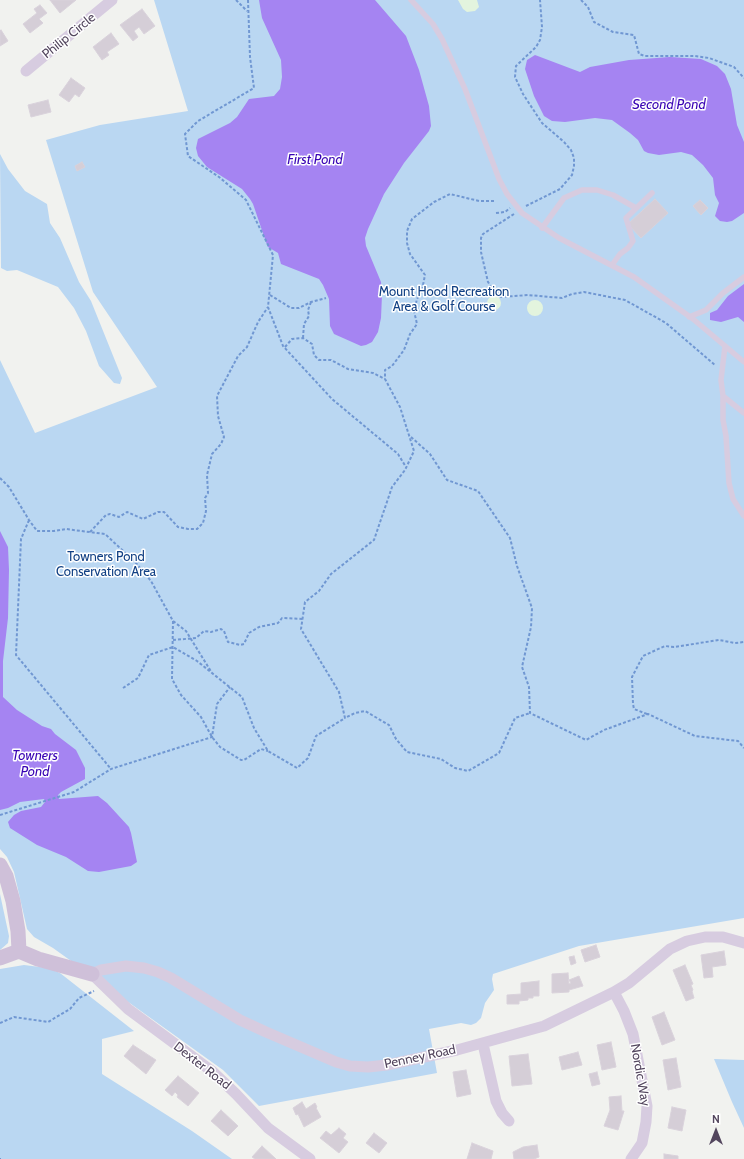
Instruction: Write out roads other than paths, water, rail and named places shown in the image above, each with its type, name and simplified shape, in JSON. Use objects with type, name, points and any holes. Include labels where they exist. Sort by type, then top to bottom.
[{"type":"street","name":"Philip Circle","points":[[26,71],[112,0]]},
{"type":"street","points":[[0,865],[6,876],[13,901],[18,932],[19,951]]},
{"type":"street","name":"Penney Road","points":[[95,978],[101,970],[126,966],[144,968],[158,972],[171,978],[240,1020],[344,1065],[387,1065],[483,1044],[544,1026],[614,992],[629,983],[670,949],[687,941],[705,937],[723,937],[744,942]]},
{"type":"street","points":[[0,958],[19,951],[95,978]]},
{"type":"street","name":"Dexter Road","points":[[95,978],[128,1009],[213,1072],[268,1128],[310,1159]]},
{"type":"street","name":"Nordic Way","points":[[614,992],[624,1011],[633,1034],[647,1106],[642,1143],[631,1159]]},
{"type":"street","points":[[483,1044],[496,1100],[502,1113],[509,1121]]},
{"type":"lane","points":[[411,0],[433,24],[442,39],[465,89],[499,179],[506,194],[520,210],[542,228],[634,277],[690,317],[744,362]]},
{"type":"lane","points":[[542,228],[564,198],[582,190],[597,190],[613,196],[636,208]]},
{"type":"lane","points":[[612,265],[620,254],[631,245],[632,236],[625,219],[652,193]]},
{"type":"lane","points":[[690,317],[706,310],[744,277]]},
{"type":"lane","points":[[725,346],[722,376],[723,420],[726,436],[730,483],[732,499],[744,516]]},
{"type":"lane","points":[[723,396],[744,413]]},
{"type":"water","name":"First Pond","points":[[259,0],[375,0],[406,36],[419,70],[429,106],[431,126],[384,194],[365,238],[366,246],[381,282],[382,295],[381,318],[378,332],[372,342],[366,345],[361,346],[334,334],[330,326],[329,299],[319,279],[281,264],[278,253],[268,247],[250,199],[242,189],[207,167],[198,156],[196,148],[198,139],[230,123],[237,117],[249,99],[274,96],[280,89],[282,77],[281,60],[262,18]]},
{"type":"water","name":"Second Pond","points":[[535,55],[580,72],[590,67],[629,60],[670,57],[701,59],[717,66],[725,74],[731,89],[737,125],[744,142],[744,213],[732,221],[727,222],[720,221],[715,216],[719,203],[715,195],[713,178],[703,165],[692,155],[681,152],[659,155],[648,153],[644,151],[638,140],[612,120],[595,118],[565,122],[552,121],[544,116],[534,96],[525,69],[527,60]]},
{"type":"water","points":[[744,284],[744,322],[738,317],[721,322],[710,320],[710,313],[717,310],[728,296]]},
{"type":"water","name":"Towners Pond","points":[[0,531],[8,547],[9,570],[8,618],[3,661],[3,697],[17,710],[42,726],[51,729],[55,734],[76,750],[85,768],[85,779],[61,792],[58,795],[59,799],[98,796],[107,803],[129,827],[137,862],[131,866],[99,872],[88,871],[66,857],[37,845],[10,828],[8,822],[14,815],[21,811],[41,807],[45,802],[44,799],[20,802],[0,810]]},
{"type":"park label","name":"Mount Hood Recreation Area & Golf Course","points":[[444,300]]},
{"type":"park label","name":"Towners Pond Conservation Area","points":[[106,564]]}]
